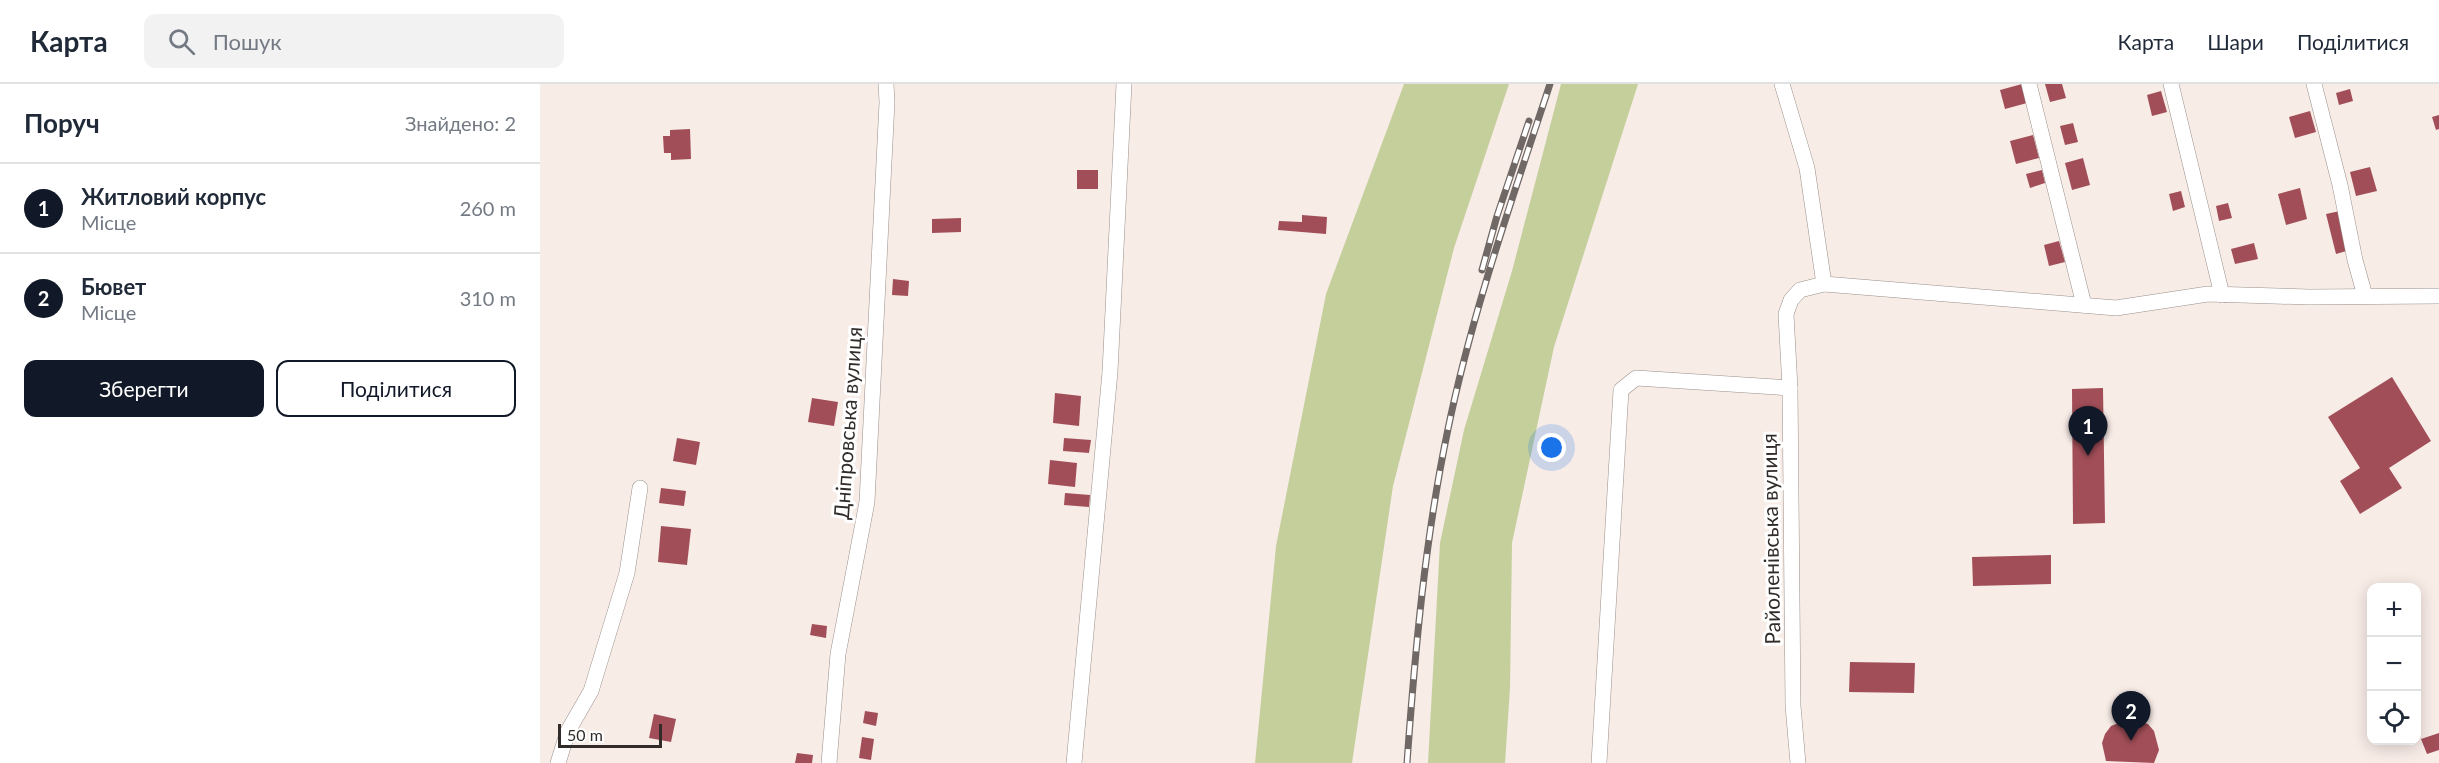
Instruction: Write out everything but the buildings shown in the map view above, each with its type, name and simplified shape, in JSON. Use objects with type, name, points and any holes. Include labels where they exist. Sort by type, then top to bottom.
[{"type":"street","name":"Дніпровська вулиця","points":[[829,763],[838,654],[867,502],[886,84]]},
{"type":"street","points":[[1074,763],[1110,372],[1124,84]]},
{"type":"street","points":[[1782,84],[1807,168],[1824,284],[2116,308],[2208,294],[2439,296]]},
{"type":"street","points":[[2029,84],[2084,305]]},
{"type":"street","points":[[2171,84],[2222,295]]},
{"type":"street","points":[[2314,84],[2365,296]]},
{"type":"street","name":"Райоленівська вулиця","points":[[1798,757],[1792,706],[1790,388],[1786,314],[1791,300],[1800,290],[1824,284]]},
{"type":"street","points":[[1599,763],[1621,390],[1636,378],[1790,388]]},
{"type":"street","points":[[558,763],[568,731],[591,691],[623,584],[640,488]]},
{"type":"green space","points":[[1404,84],[1509,84],[1454,248],[1393,486],[1352,763],[1255,763],[1276,546],[1326,294]]},
{"type":"green space","points":[[1561,84],[1638,84],[1554,347],[1512,543],[1510,688],[1505,763],[1428,763],[1440,543],[1464,430],[1512,271]]},
{"type":"railway","points":[[1407,763],[1422,595],[1433,512],[1448,429],[1481,298],[1550,84]]},
{"type":"railway","points":[[1482,270],[1497,216],[1529,121]]},
{"type":"place","name":"Житловий корпус","points":[[2088,456]]},
{"type":"place","name":"Бювет","points":[[2131,741]]}]
